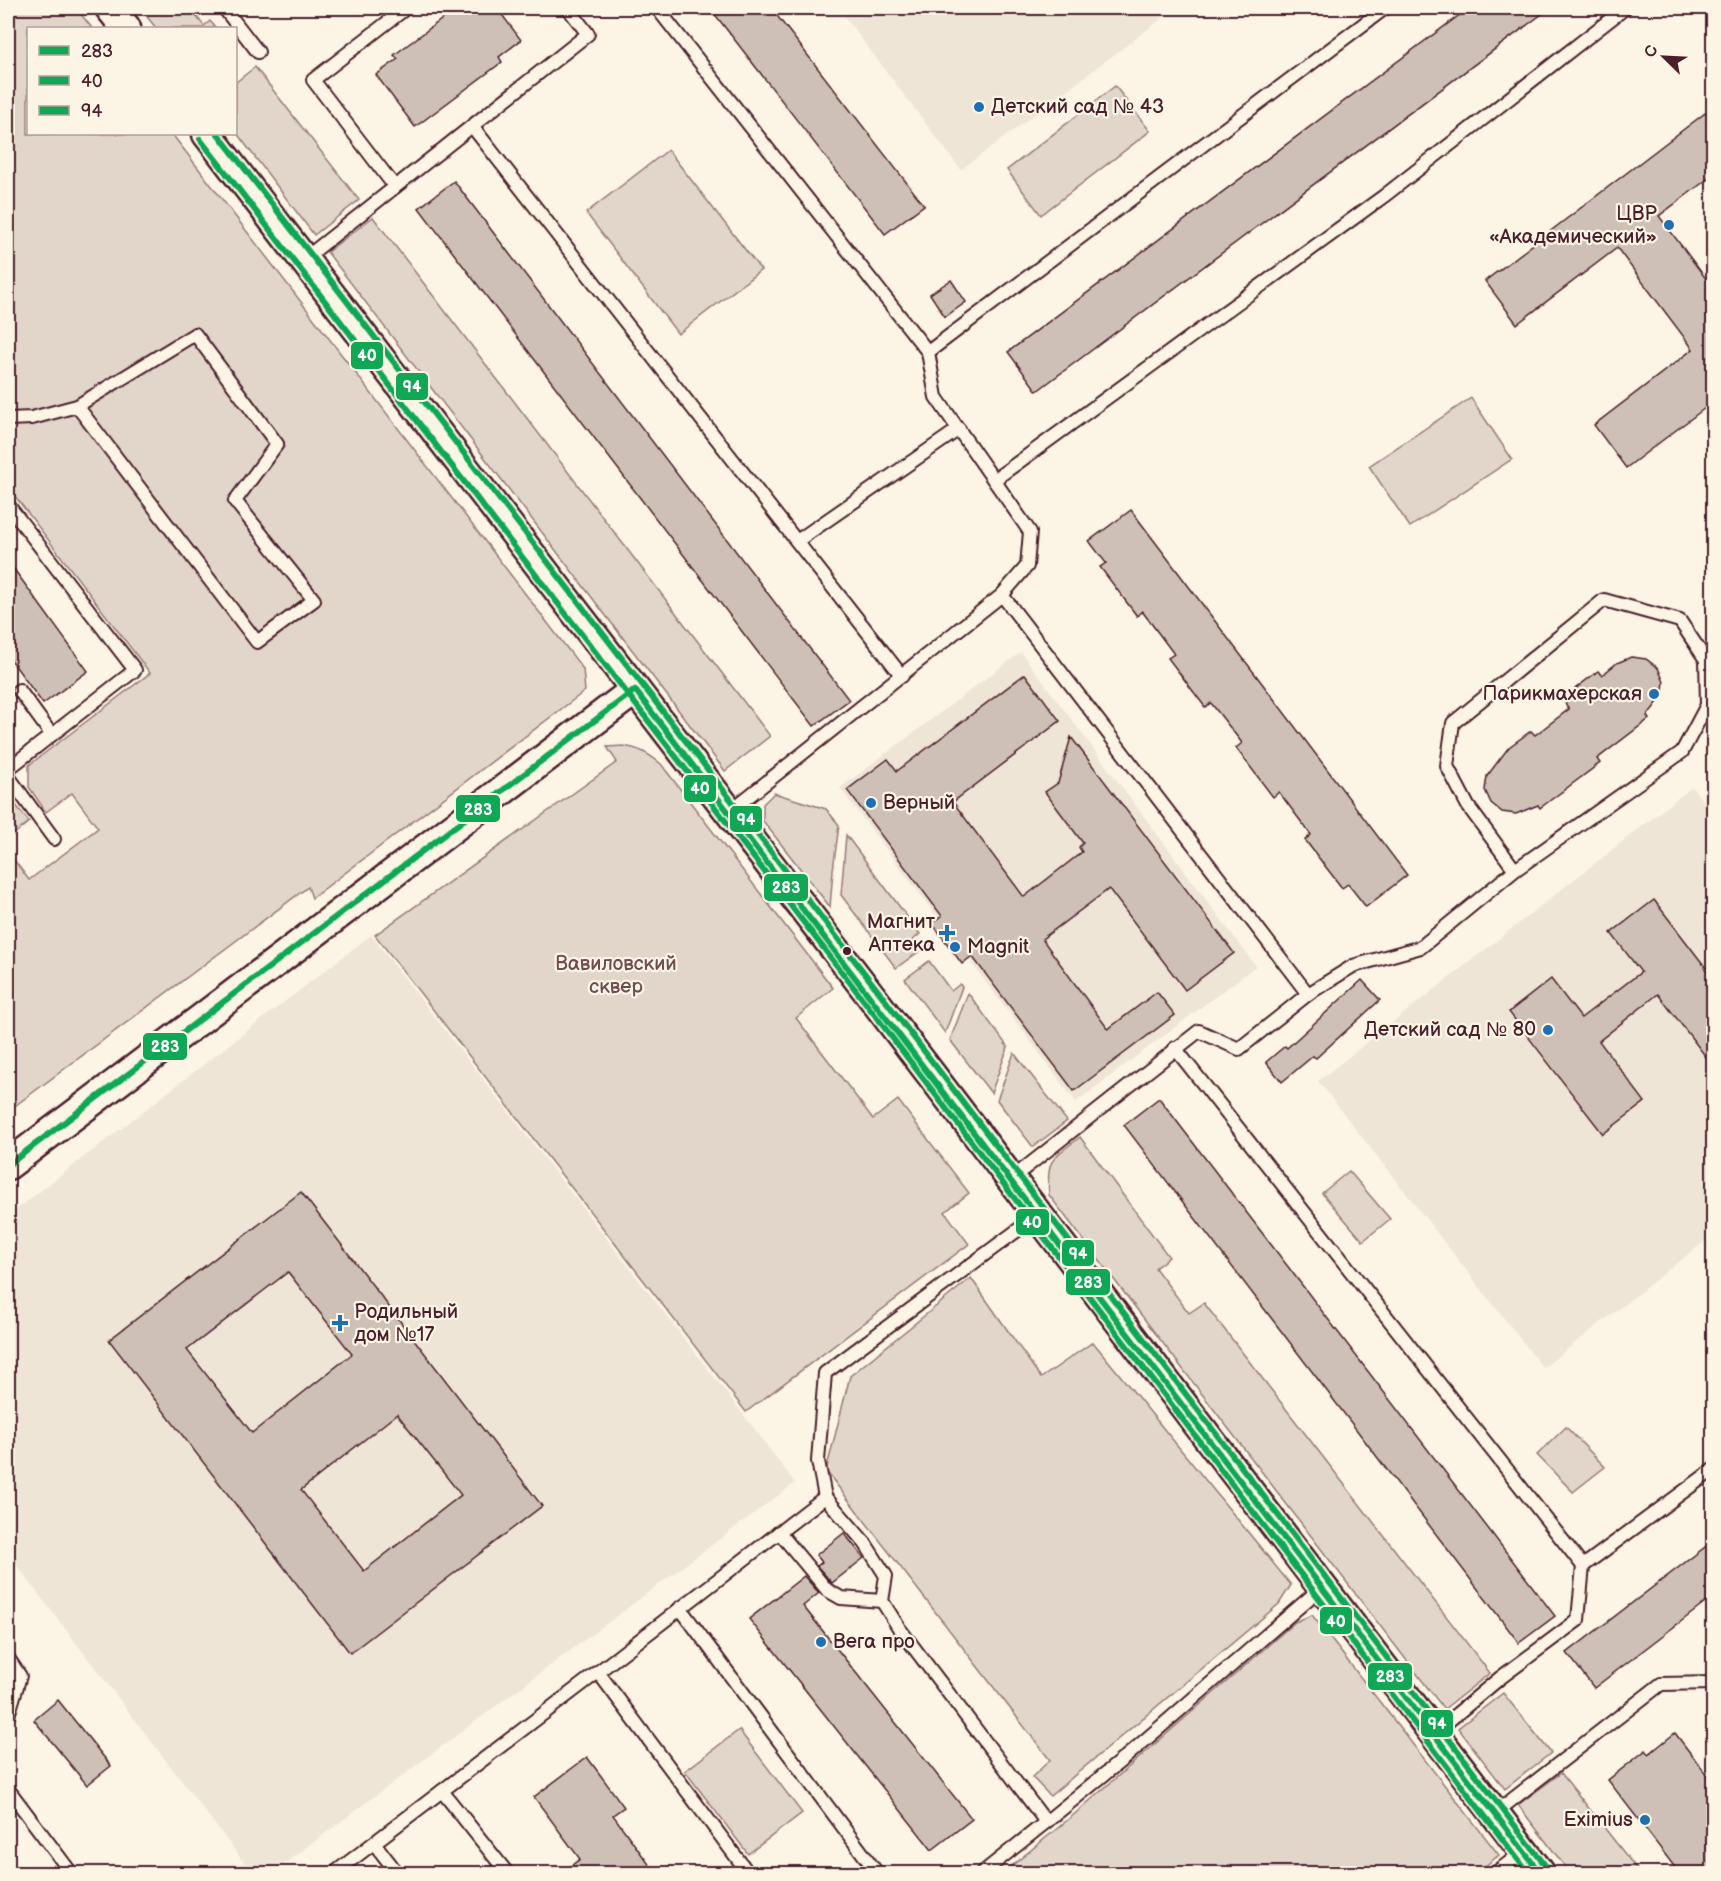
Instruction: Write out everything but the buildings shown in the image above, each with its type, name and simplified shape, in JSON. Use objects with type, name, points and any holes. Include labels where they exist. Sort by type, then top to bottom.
[{"type":"street","points":[[110,8],[125,27]]},
{"type":"street","points":[[208,135],[1011,1179],[1541,1874]]},
{"type":"street","points":[[8,1165],[635,690]]},
{"type":"lane","points":[[224,8],[258,52]]},
{"type":"lane","points":[[395,187],[313,80],[406,8]]},
{"type":"lane","points":[[303,260],[588,34],[568,8]]},
{"type":"lane","points":[[657,8],[928,352],[936,397],[1030,532],[1027,566],[1002,595],[729,812]]},
{"type":"lane","points":[[928,352],[1385,8]]},
{"type":"lane","points":[[994,480],[1384,196],[1625,8]]},
{"type":"lane","points":[[472,126],[902,676]]},
{"type":"lane","points":[[8,419],[32,418],[77,406],[195,334],[277,444],[235,501],[314,600],[257,642],[77,406]]},
{"type":"lane","points":[[797,541],[959,429]]},
{"type":"lane","points":[[8,505],[135,670],[8,769]]},
{"type":"lane","points":[[1002,595],[1308,994]]},
{"type":"lane","points":[[1011,1179],[1199,1031],[1239,1049],[1308,994],[1353,966],[1421,947],[1515,870],[1682,752],[1707,705],[1706,660],[1680,621],[1604,600],[1453,723],[1447,766],[1468,806],[1515,870]]},
{"type":"lane","points":[[19,690],[51,734]]},
{"type":"lane","points":[[8,776],[54,839]]},
{"type":"lane","points":[[1175,1048],[1583,1566],[1578,1620],[1500,1678],[1434,1732]]},
{"type":"lane","points":[[1038,1215],[825,1373],[818,1461],[825,1497],[865,1543],[886,1576],[882,1601],[898,1628],[1046,1822]]},
{"type":"lane","points":[[1583,1566],[1713,1469]]},
{"type":"lane","points":[[333,1874],[825,1497]]},
{"type":"lane","points":[[779,1532],[827,1590],[841,1598],[882,1601]]},
{"type":"lane","points":[[981,1874],[1128,1755],[1322,1587]]},
{"type":"lane","points":[[680,1608],[878,1874]]},
{"type":"lane","points":[[8,1658],[20,1676],[8,1716]]},
{"type":"lane","points":[[598,1672],[749,1874]]},
{"type":"lane","points":[[1495,1813],[1661,1684],[1713,1683]]},
{"type":"lane","points":[[8,1789],[72,1874]]},
{"type":"lane","points":[[442,1791],[508,1874]]},
{"type":"lane","points":[[374,1842],[398,1874]]},
{"type":"lane","points":[[1494,1874],[1524,1851]]},
{"type":"shaded area","name":"Детский сад № 43","points":[[838,8],[1176,8],[961,170]]},
{"type":"shaded area","points":[[1021,652],[1256,966],[1076,1102],[840,788]]},
{"type":"shaded area","name":"Детский сад № 80","points":[[1692,787],[1713,814],[1713,1235],[1543,1368],[1318,1081]]},
{"type":"shaded area","name":"Родильный дом №17","points":[[371,935],[795,1483],[272,1873],[252,1873],[8,1554],[8,1216]]},
{"type":"green space","points":[[8,8],[76,8],[91,27],[27,27],[27,135],[173,135],[583,669],[585,691],[312,898],[308,887],[8,1111],[8,852],[29,880],[98,828],[72,793],[46,812],[29,787],[29,765],[150,673],[8,487]]},
{"type":"green space","points":[[140,8],[190,8],[204,26],[210,21],[215,27],[155,27]]},
{"type":"green space","points":[[255,67],[359,200],[314,235],[237,133],[237,81]]},
{"type":"green space","points":[[1115,86],[1150,131],[1041,215],[1007,170]]},
{"type":"green space","points":[[668,150],[761,270],[678,334],[586,213]]},
{"type":"green space","points":[[373,217],[770,736],[725,771],[327,252]]},
{"type":"green space","points":[[1471,398],[1512,459],[1410,527],[1369,466]]},
{"type":"green space","name":"Вавиловский сквер","points":[[623,746],[643,752],[661,764],[833,988],[796,1018],[873,1119],[898,1100],[969,1193],[945,1212],[969,1244],[746,1412],[375,935],[617,762],[607,747]]},
{"type":"green space","points":[[774,793],[826,809],[839,825],[830,907],[763,821],[763,804]]},
{"type":"green space","points":[[8,798],[29,822],[8,839]]},
{"type":"green space","points":[[846,835],[920,934],[913,940],[921,950],[896,968],[841,895]]},
{"type":"green space","points":[[929,961],[951,991],[960,984],[962,987],[945,1033],[905,979]]},
{"type":"green space","points":[[968,993],[1008,1047],[991,1093],[950,1040]]},
{"type":"green space","points":[[1014,1053],[1067,1121],[1033,1147],[997,1100]]},
{"type":"green space","points":[[1080,1137],[1169,1257],[1155,1268],[1189,1313],[1204,1303],[1490,1673],[1444,1709],[1049,1195],[1049,1173],[1053,1160]]},
{"type":"green space","points":[[1349,1171],[1390,1219],[1363,1241],[1322,1193]]},
{"type":"green space","points":[[971,1278],[1041,1378],[1093,1342],[1291,1585],[1279,1604],[1050,1796],[1032,1777],[1050,1760],[826,1471],[850,1376]]},
{"type":"green space","points":[[1566,1427],[1605,1467],[1573,1492],[1537,1455]]},
{"type":"green space","points":[[1312,1615],[1499,1855],[1475,1874],[1003,1873],[1070,1818],[1295,1622]]},
{"type":"green space","points":[[1503,1693],[1551,1753],[1505,1789],[1458,1728]]},
{"type":"green space","points":[[739,1730],[802,1813],[748,1854],[685,1771]]},
{"type":"green space","points":[[1561,1773],[1640,1873],[1570,1873],[1518,1805]]},
{"type":"transit line","name":"94","points":[[219,135],[879,992],[1548,1869]]},
{"type":"transit line","name":"40","points":[[200,139],[865,1002],[1529,1874]]},
{"type":"transit line","name":"283","points":[[635,690],[1541,1874]]},
{"type":"transit line","name":"283","points":[[8,1165],[635,690]]},
{"type":"place","name":"Детский сад № 43","points":[[979,107]]},
{"type":"place","name":"ЦВР «Академический»","points":[[1669,225]]},
{"type":"place","name":"Парикмахерская","points":[[1654,694]]},
{"type":"place","name":"Верный","points":[[871,803]]},
{"type":"place","name":"Магнит Аптека","points":[[947,933]]},
{"type":"place","name":"Magnit","points":[[955,947]]},
{"type":"place","name":"Детский сад № 80","points":[[1548,1030]]},
{"type":"place","name":"Родильный дом №17","points":[[340,1323]]},
{"type":"place","name":"Вега про","points":[[821,1642]]},
{"type":"place","name":"Eximius","points":[[1645,1820]]}]
